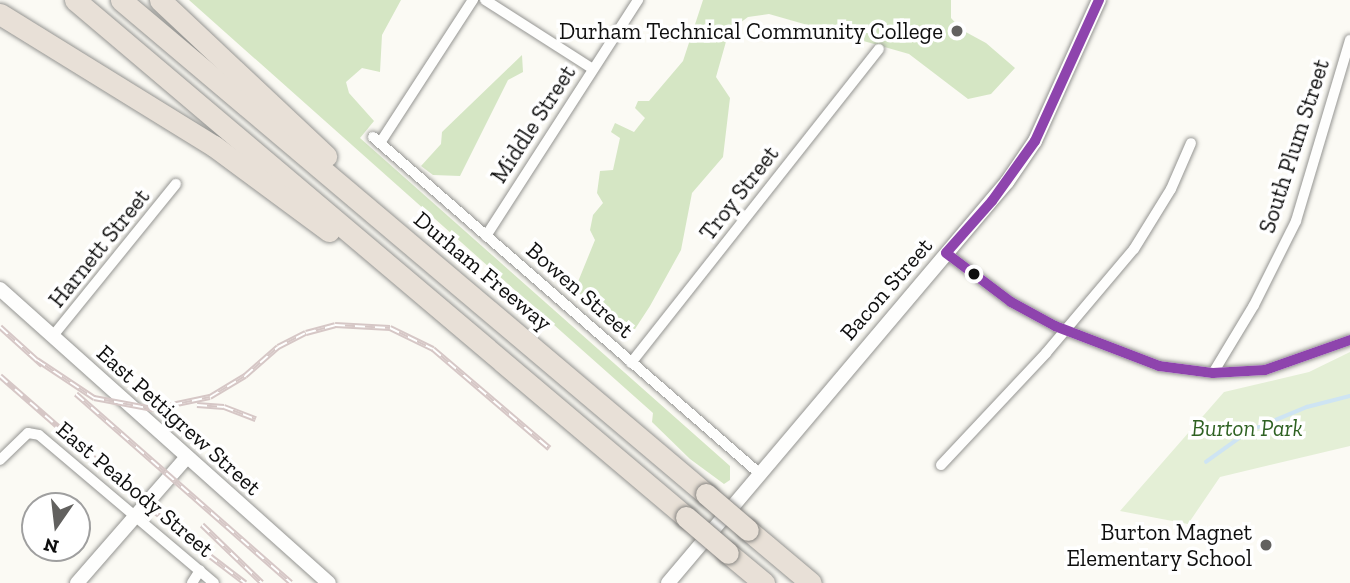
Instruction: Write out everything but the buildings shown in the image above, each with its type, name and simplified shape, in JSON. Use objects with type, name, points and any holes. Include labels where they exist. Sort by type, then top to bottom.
[{"type":"highway","points":[[75,0],[764,583]]},
{"type":"highway","name":"Durham Freeway","points":[[121,0],[811,583]]},
{"type":"highway","points":[[160,0],[485,307]]},
{"type":"highway","points":[[0,17],[50,44],[214,146],[442,310]]},
{"type":"street","name":"Bowen Street","points":[[473,0],[377,140],[760,474]]},
{"type":"street","points":[[485,0],[593,69]]},
{"type":"street","name":"Middle Street","points":[[486,236],[638,0]]},
{"type":"street","name":"Bacon Street","points":[[668,583],[946,253],[1028,151],[1099,0]]},
{"type":"street","name":"South Plum Street","points":[[1213,373],[1254,305],[1296,220],[1350,40]]},
{"type":"street","name":"Troy Street","points":[[631,363],[879,49]]},
{"type":"street","points":[[941,466],[1065,331],[1147,231],[1191,143]]},
{"type":"street","name":"Harnett Street","points":[[52,337],[176,184]]},
{"type":"street","points":[[946,253],[1012,302],[1065,331],[1159,366],[1213,373],[1275,368],[1349,338]]},
{"type":"street","name":"East Pettigrew Street","points":[[0,289],[186,458],[330,583]]},
{"type":"street","name":"East Peabody Street","points":[[0,460],[28,433],[47,441],[137,514],[214,583]]},
{"type":"street","points":[[77,583],[186,458]]},
{"type":"street","points":[[192,583],[200,570]]},
{"type":"green space","points":[[189,0],[401,0],[382,35],[380,72],[362,68],[346,82],[349,93],[374,121],[360,138],[730,466],[730,480],[724,484],[690,459],[652,422],[653,413]]},
{"type":"green space","points":[[703,0],[951,0],[951,18],[962,30],[986,43],[1015,68],[991,94],[968,99],[909,54],[769,14],[748,17],[729,31],[716,77],[730,98],[723,157],[692,193],[681,250],[650,306],[635,329],[620,331],[573,294],[595,240],[590,230],[593,215],[603,203],[597,193],[600,171],[613,170],[620,138],[611,132],[615,123],[634,132],[645,118],[635,108],[638,101],[649,101],[683,61]]},
{"type":"green space","points":[[522,55],[523,72],[508,80],[460,176],[433,175],[421,166],[441,144],[442,132]]},
{"type":"green space","name":"Burton Park","points":[[1350,352],[1350,446],[1220,477],[1188,524],[1120,511],[1224,392],[1309,372]]},
{"type":"waterway","points":[[1206,462],[1249,431],[1307,407],[1350,396]]},
{"type":"railway","points":[[37,360],[94,398],[153,409],[210,397],[245,376],[278,347],[306,333],[335,325],[390,328],[433,349],[549,448]]},
{"type":"railway","points":[[0,327],[42,365]]},
{"type":"railway","points":[[0,376],[177,531],[245,583]]},
{"type":"railway","points":[[76,394],[291,583]]},
{"type":"railway","points":[[197,405],[224,407],[256,419]]},
{"type":"railway","points":[[202,525],[262,583]]},
{"type":"transit line","points":[[1099,0],[1035,141],[992,201],[946,253],[1011,302],[1055,326],[1159,366],[1213,373],[1265,370],[1350,340]]},
{"type":"place","name":"Durham Technical Community College","points":[[957,31]]},
{"type":"place","name":"Burton Magnet Elementary School","points":[[1266,545]]}]
